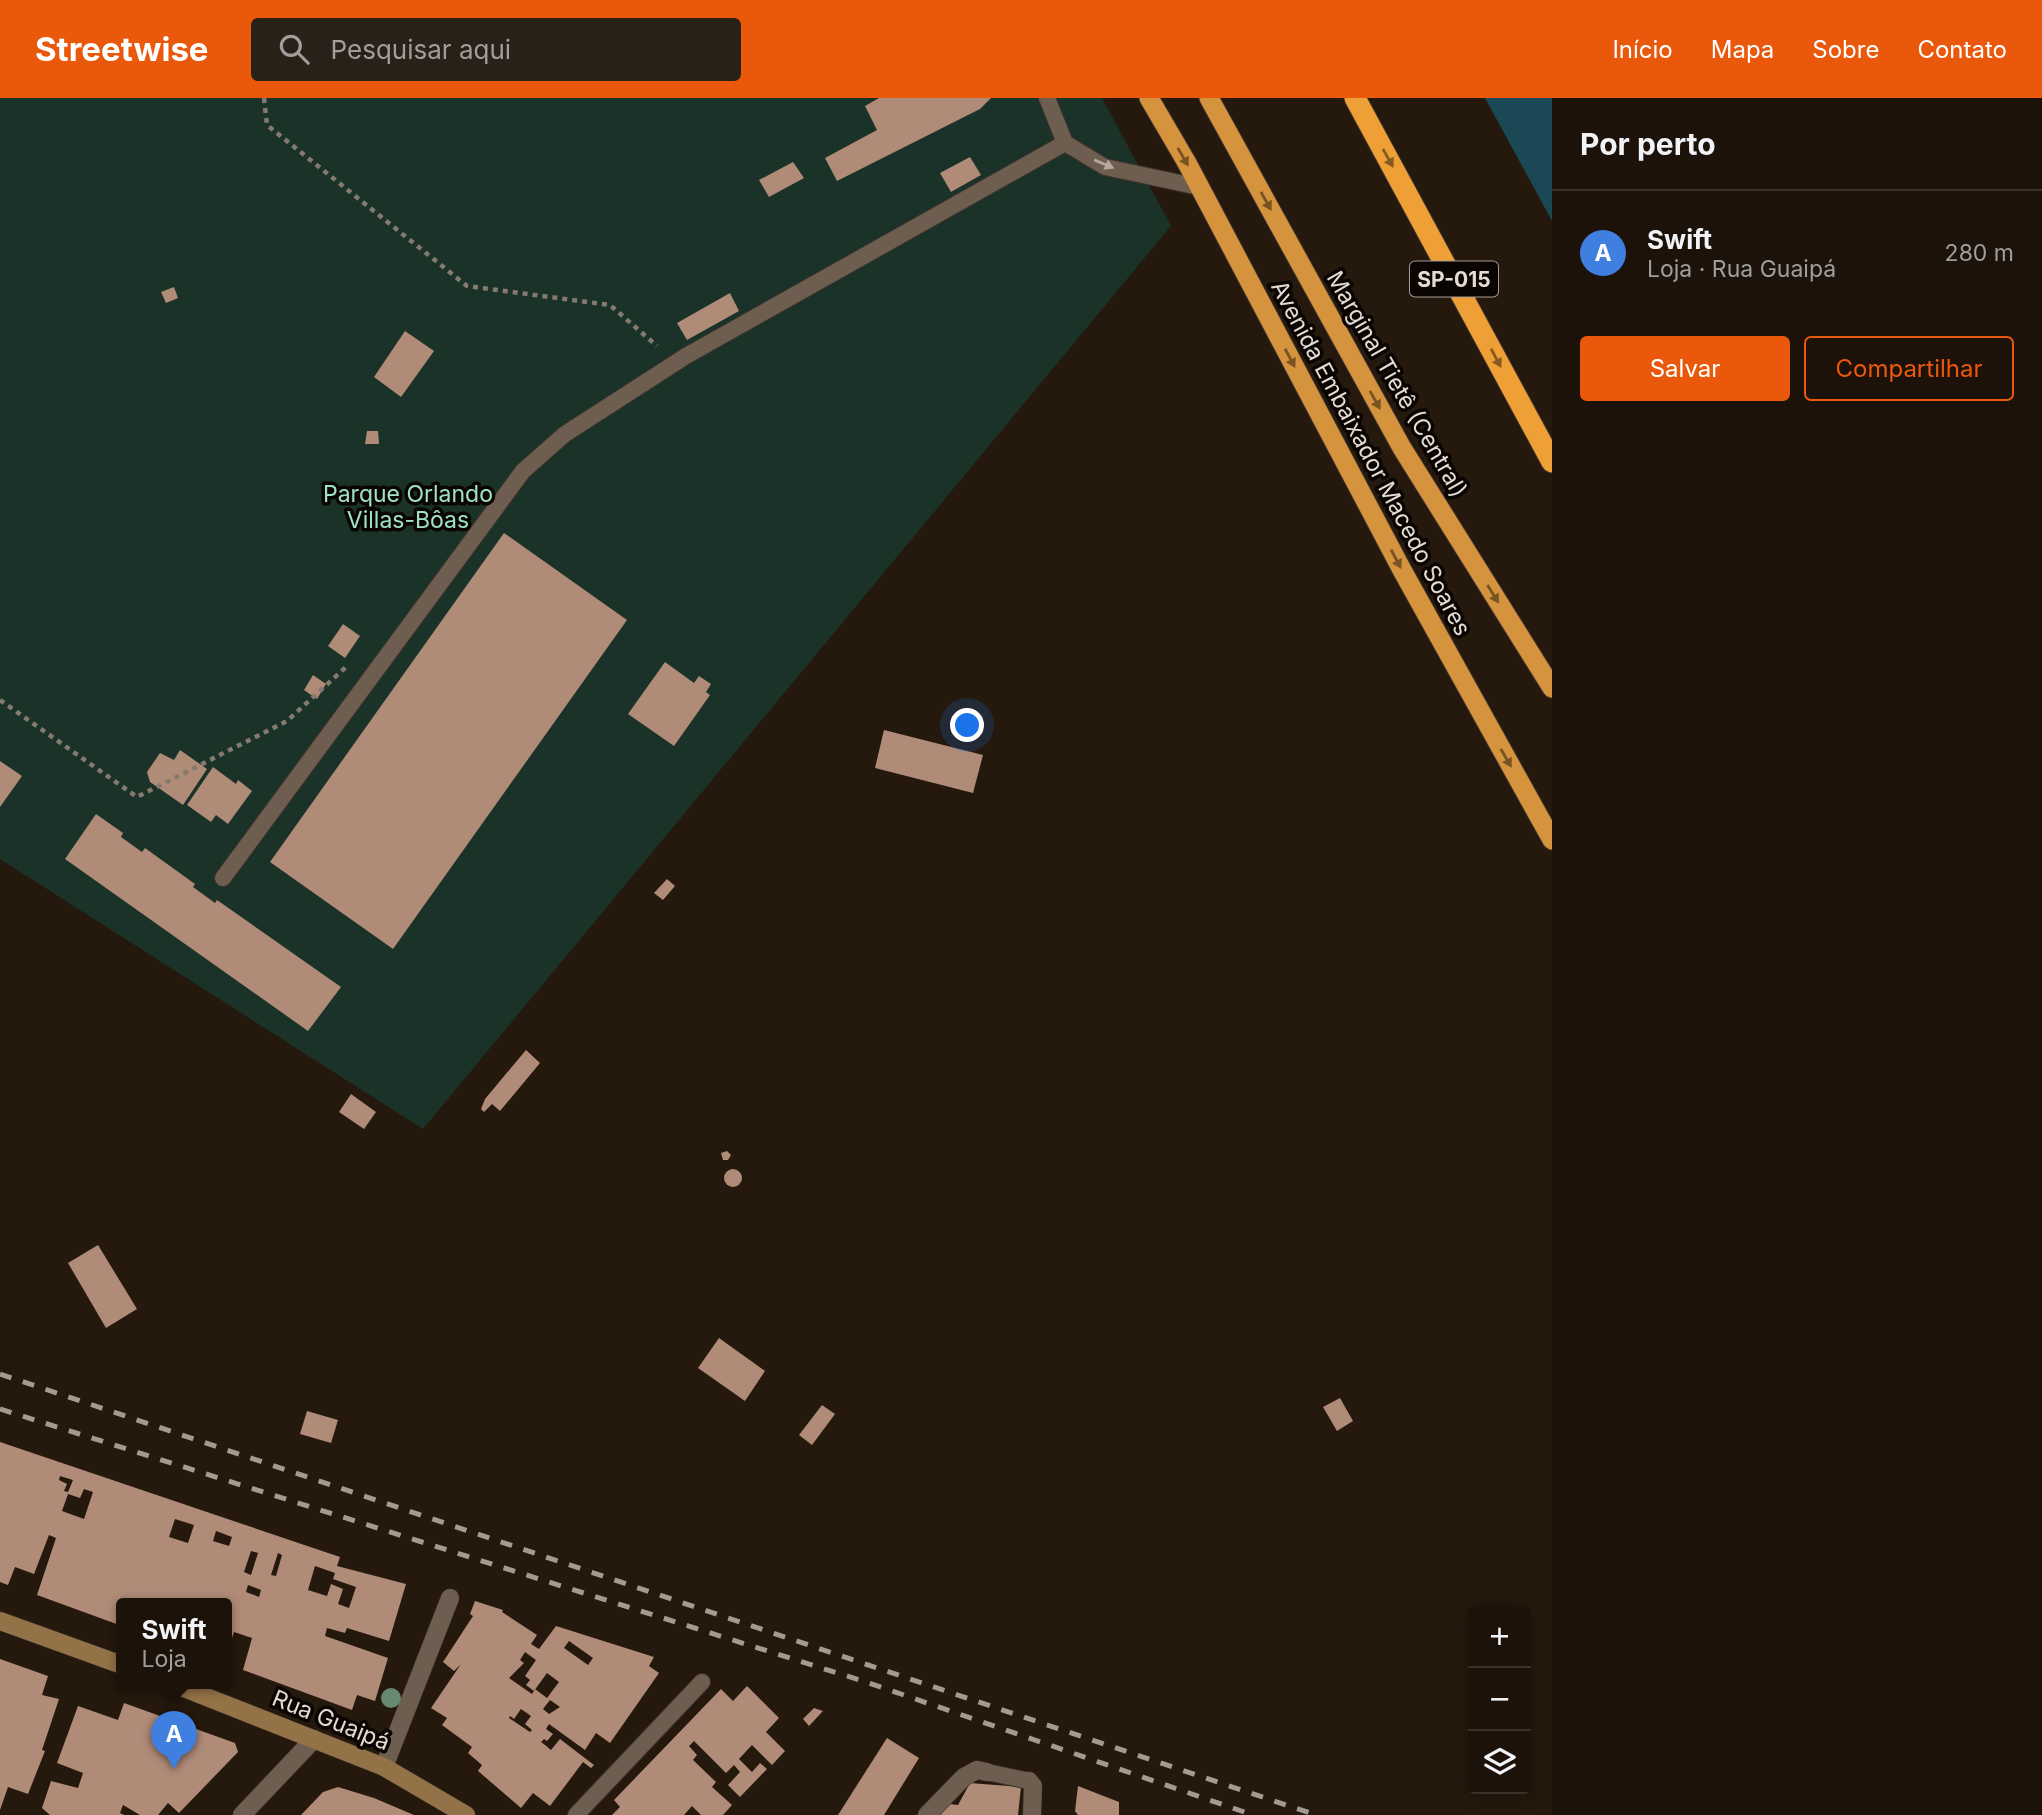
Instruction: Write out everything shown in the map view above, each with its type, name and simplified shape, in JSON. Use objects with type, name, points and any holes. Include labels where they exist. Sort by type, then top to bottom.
[{"type":"highway","name":"Avenida Embaixador Macedo Soares","points":[[1149,98],[1402,570],[1552,839]]},
{"type":"highway","name":"Marginal Tietê (Central)","points":[[1209,98],[1402,448],[1552,688]]},
{"type":"highway","name":"SP-015","points":[[1355,98],[1552,462]]},
{"type":"main road","points":[[0,1621],[116,1663]]},
{"type":"main road","name":"Rua Guaipá","points":[[187,1689],[384,1767],[466,1815]]},
{"type":"street","points":[[384,1767],[450,1598]]},
{"type":"street","points":[[242,1815],[314,1738]]},
{"type":"street","points":[[926,1815],[964,1777],[977,1770],[987,1772]]},
{"type":"street","points":[[1029,1781],[1033,1786],[1032,1815]]},
{"type":"lane","points":[[1047,98],[1065,143],[1105,167],[1199,187]]},
{"type":"lane","points":[[222,878],[523,471],[565,434],[676,363],[1065,143]]},
{"type":"lane","points":[[576,1815],[702,1682]]},
{"type":"lane","points":[[987,1772],[1029,1781]]},
{"type":"path","points":[[264,98],[267,125],[467,286],[610,305],[676,363]]},
{"type":"path","points":[[0,700],[137,797],[287,721],[349,665]]},
{"type":"green space","name":"Parque Orlando Villas-Bôas","points":[[0,98],[1102,98],[1171,226],[423,1129],[0,859]]},
{"type":"water","points":[[1485,98],[1552,98],[1552,221]]},
{"type":"building","points":[[879,98],[991,98],[980,109],[837,181],[825,158],[877,130],[865,106]]},
{"type":"building","points":[[970,157],[981,175],[951,192],[940,173]]},
{"type":"building","points":[[793,162],[804,178],[769,197],[759,180]]},
{"type":"building","points":[[174,287],[178,298],[166,303],[161,292]]},
{"type":"building","points":[[730,293],[739,311],[687,340],[677,323]]},
{"type":"building","points":[[405,331],[434,351],[401,397],[374,377]]},
{"type":"building","points":[[367,431],[378,431],[379,444],[365,444]]},
{"type":"building","points":[[504,533],[627,620],[393,949],[270,862]]},
{"type":"building","points":[[343,624],[360,636],[345,658],[328,646]]},
{"type":"building","points":[[665,662],[694,683],[699,676],[711,684],[706,692],[710,695],[674,746],[628,714]]},
{"type":"building","points":[[313,675],[326,684],[317,699],[304,690]]},
{"type":"building","points":[[884,730],[983,755],[973,793],[875,768]]},
{"type":"building","points":[[180,750],[207,769],[183,805],[150,782],[147,772],[160,753],[174,760]]},
{"type":"building","points":[[0,761],[22,776],[0,807]]},
{"type":"building","points":[[213,767],[236,784],[238,780],[252,791],[228,824],[216,815],[211,822],[187,805]]},
{"type":"building","points":[[96,814],[123,833],[121,837],[142,852],[145,848],[195,884],[193,887],[215,903],[217,900],[341,987],[308,1031],[65,859]]},
{"type":"building","points":[[667,879],[675,886],[663,900],[654,893]]},
{"type":"building","points":[[526,1050],[540,1063],[500,1111],[492,1104],[484,1112],[481,1109],[485,1099]]},
{"type":"building","points":[[351,1094],[376,1112],[364,1129],[339,1112]]},
{"type":"building","points":[[727,1151],[731,1155],[728,1160],[723,1160],[721,1153]]},
{"type":"building","points":[[733,1169],[739,1172],[742,1178],[739,1184],[733,1187],[727,1184],[724,1178],[727,1172]]},
{"type":"building","points":[[98,1245],[137,1309],[106,1328],[68,1263]]},
{"type":"building","points":[[719,1338],[765,1371],[745,1401],[698,1368]]},
{"type":"building","points":[[1340,1398],[1353,1421],[1337,1431],[1323,1407]]},
{"type":"building","points":[[822,1405],[835,1414],[812,1445],[799,1435]]},
{"type":"building","points":[[307,1411],[338,1420],[331,1443],[300,1434]]},
{"type":"building","points":[[0,1442],[340,1557],[337,1566],[406,1584],[389,1641],[347,1628],[345,1633],[327,1628],[325,1636],[388,1658],[375,1701],[357,1695],[352,1710],[243,1670],[252,1638],[234,1632],[232,1638],[232,1598],[116,1598],[116,1624],[37,1595],[56,1538],[49,1535],[34,1574],[15,1567],[8,1585],[0,1582]],"holes":[[[60,1476],[73,1480],[68,1492],[64,1491],[67,1484],[59,1480]],[[84,1489],[93,1492],[84,1519],[62,1511],[68,1494],[80,1498]],[[175,1519],[194,1525],[188,1543],[169,1537]],[[216,1531],[232,1537],[229,1546],[213,1541]],[[251,1551],[258,1553],[251,1575],[244,1572]],[[278,1553],[282,1555],[276,1576],[271,1575]],[[315,1566],[335,1573],[333,1579],[356,1587],[349,1608],[338,1604],[343,1589],[331,1584],[327,1596],[308,1590]],[[248,1585],[261,1590],[259,1597],[246,1592]]]},
{"type":"building","points":[[475,1601],[503,1610],[502,1612],[537,1635],[531,1644],[539,1649],[556,1626],[654,1657],[649,1666],[659,1673],[610,1743],[596,1733],[585,1750],[549,1724],[546,1729],[553,1734],[547,1741],[544,1739],[541,1742],[551,1750],[560,1739],[594,1765],[591,1768],[583,1762],[550,1806],[533,1793],[521,1808],[478,1771],[482,1765],[468,1753],[472,1747],[442,1725],[447,1718],[431,1708],[461,1664],[454,1671],[443,1662],[473,1616],[470,1614]],"holes":[[[569,1641],[593,1658],[588,1665],[564,1648]],[[525,1652],[536,1660],[525,1676],[530,1680],[526,1685],[534,1691],[532,1694],[509,1678],[524,1663],[520,1660]],[[547,1673],[559,1682],[547,1698],[535,1689]],[[550,1700],[560,1707],[549,1714],[543,1709]],[[521,1709],[531,1716],[525,1724],[532,1730],[530,1732],[509,1718],[510,1716],[514,1719]]]},
{"type":"building","points":[[0,1659],[48,1676],[42,1695],[59,1699],[42,1750],[45,1751],[28,1794],[8,1787],[0,1810]]},
{"type":"building","points":[[747,1686],[779,1718],[766,1732],[785,1751],[772,1765],[752,1745],[739,1759],[752,1772],[760,1763],[767,1769],[740,1797],[728,1785],[740,1772],[734,1765],[726,1773],[694,1741],[689,1746],[697,1755],[693,1760],[716,1782],[712,1787],[732,1805],[723,1815],[701,1815],[692,1806],[684,1815],[612,1815],[620,1807],[614,1800],[721,1689],[733,1701]]},
{"type":"building","points":[[124,1703],[235,1743],[238,1752],[179,1813],[168,1803],[158,1815],[140,1815],[123,1805],[120,1813],[124,1815],[50,1815],[42,1808],[51,1781],[78,1788],[83,1773],[57,1763],[78,1706],[118,1720]]},
{"type":"building","points":[[814,1708],[823,1711],[809,1726],[803,1719]]},
{"type":"building","points":[[887,1738],[919,1758],[884,1815],[838,1815]]},
{"type":"building","points":[[970,1783],[1021,1787],[1018,1815],[940,1815],[950,1804],[958,1805]]},
{"type":"building","points":[[1078,1786],[1119,1802],[1119,1815],[1078,1815],[1075,1811]]},
{"type":"building","points":[[338,1787],[374,1798],[414,1815],[301,1815],[323,1792]]},
{"type":"railway","points":[[0,1374],[1316,1815]]},
{"type":"railway","points":[[0,1409],[866,1682],[1253,1815]]},
{"type":"place","name":"Swift","points":[[174,1769]]}]
